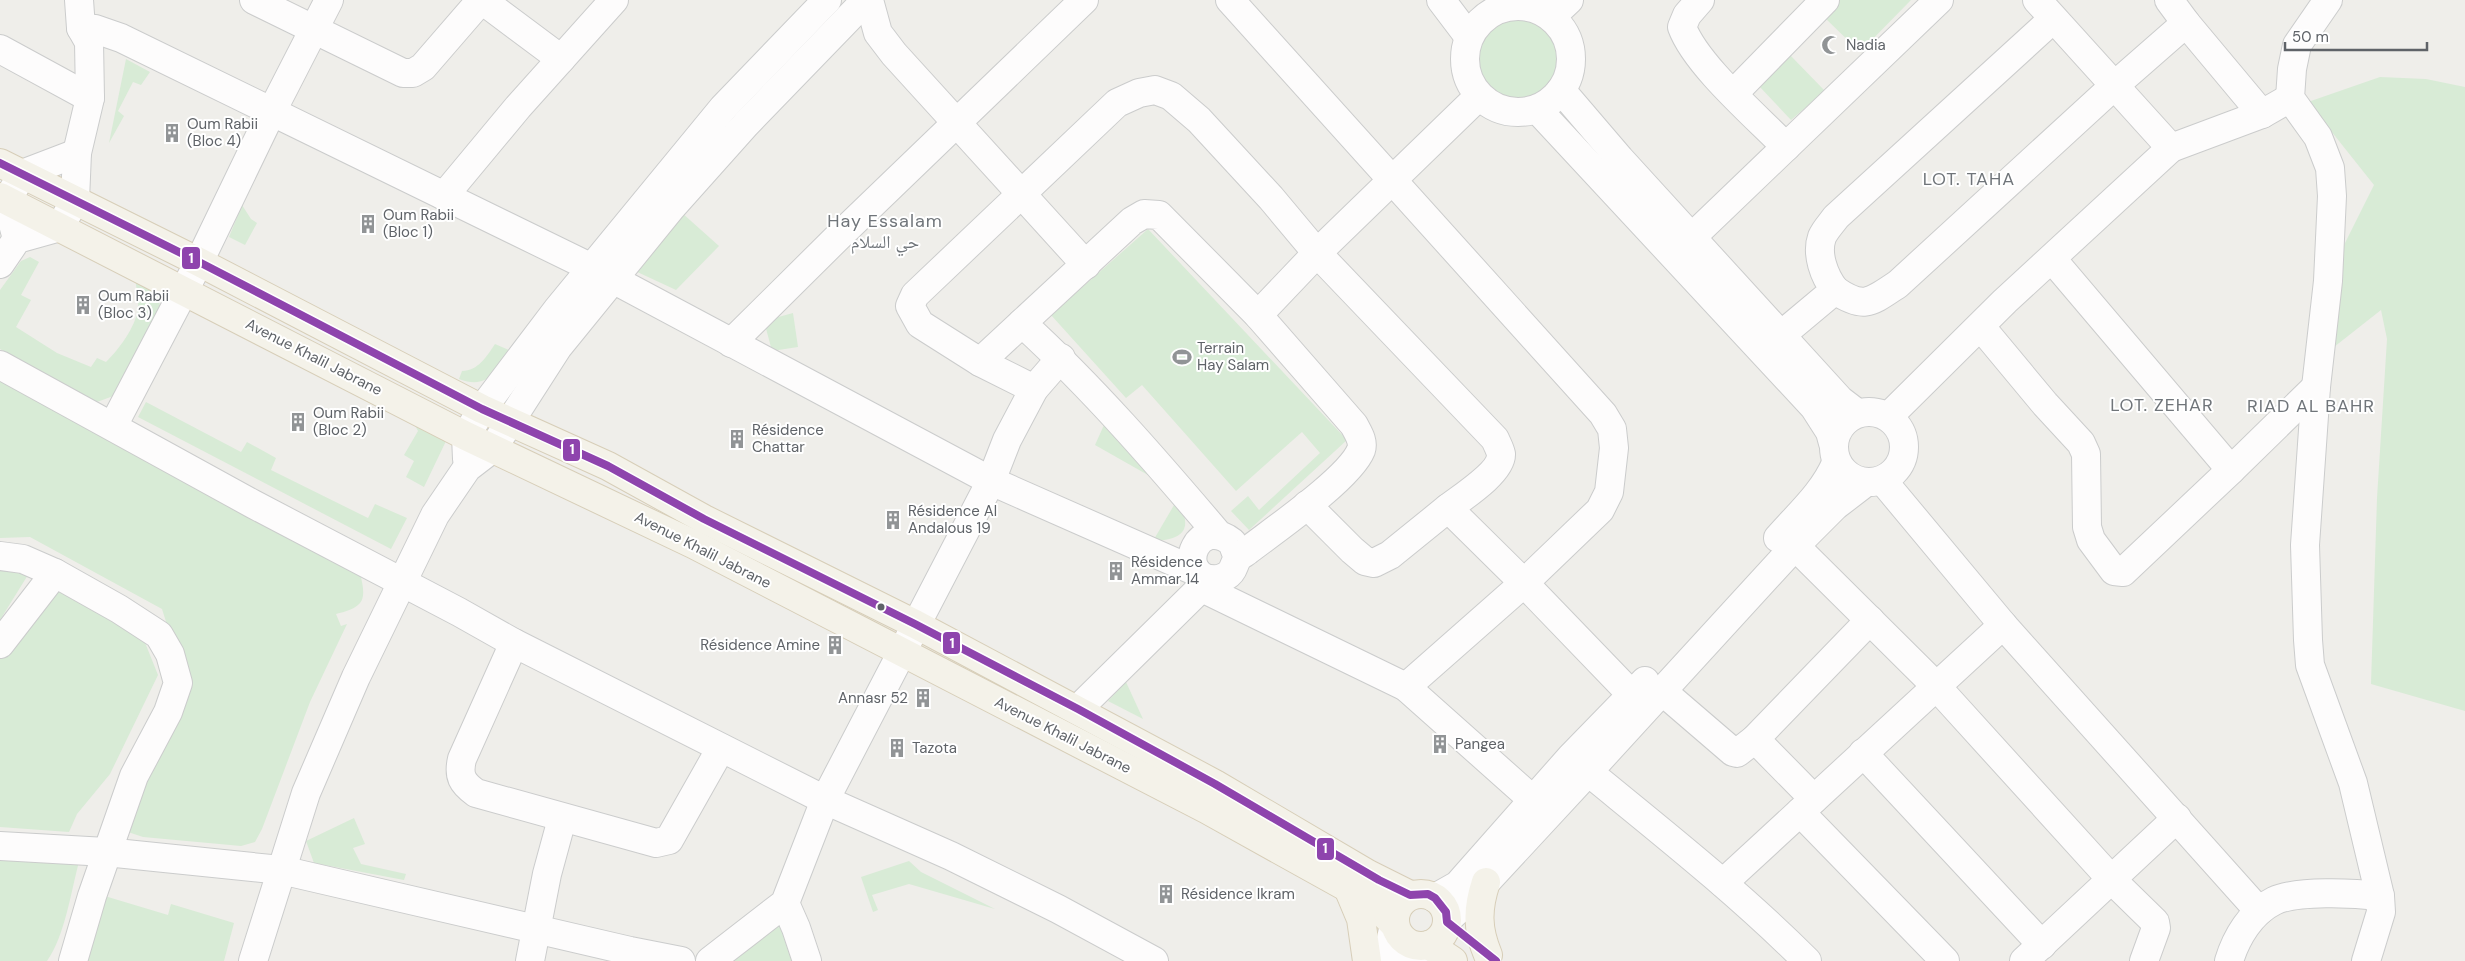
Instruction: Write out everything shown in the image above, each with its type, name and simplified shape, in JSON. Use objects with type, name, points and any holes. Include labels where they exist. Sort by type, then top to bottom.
[{"type":"main road","name":"Avenue Khalil Jabrane","points":[[11,169],[199,262],[482,408],[608,466],[704,519],[915,624],[1078,709],[1215,784],[1374,877],[1435,909],[1492,958]]},
{"type":"main road","name":"Avenue Khalil Jabrane","points":[[3,199],[183,289],[466,436],[693,544],[1206,809],[1348,888],[1378,908],[1394,925]]},
{"type":"main road","points":[[1486,882],[1478,917],[1482,940],[1492,958]]},
{"type":"main road","points":[[1348,888],[1361,920],[1367,961]]},
{"type":"main road","points":[[1397,907],[1435,909],[1442,936],[1429,945],[1418,946],[1408,943],[1399,935],[1394,925],[1397,907]]},
{"type":"main road","points":[[1429,945],[1453,961]]},
{"type":"street","points":[[79,0],[88,33]]},
{"type":"street","points":[[0,264],[17,239],[60,227],[75,200],[77,153],[90,98],[88,33],[92,0]]},
{"type":"street","points":[[254,0],[403,73],[413,73],[423,67],[482,0],[560,59]]},
{"type":"street","points":[[113,426],[183,289],[199,262],[271,113],[329,0]]},
{"type":"street","points":[[444,196],[518,107],[614,0]]},
{"type":"street","points":[[253,961],[306,793],[356,676],[434,515],[467,468],[493,448],[602,274],[723,108],[827,0],[846,20],[878,33]]},
{"type":"street","points":[[467,468],[466,436],[482,408],[602,274],[671,208],[746,124],[846,20],[868,0],[878,33],[956,124],[1086,264]]},
{"type":"street","points":[[731,343],[1084,0]]},
{"type":"street","points":[[1230,0],[1603,414],[1612,429],[1614,448],[1609,492],[1600,510],[1524,583],[1406,687]]},
{"type":"street","points":[[1440,0],[1468,37]]},
{"type":"street","points":[[1700,0],[1687,15],[1682,28],[1687,40],[1700,59],[1786,147]]},
{"type":"street","points":[[1734,93],[1826,0]]},
{"type":"street","points":[[1692,237],[1938,0]]},
{"type":"street","points":[[2170,0],[2186,23],[2262,114]]},
{"type":"street","points":[[2328,0],[2297,45],[2292,69],[2290,98],[2318,137],[2330,168],[2332,196],[2330,265],[2316,387],[2305,545],[2310,665],[2353,783],[2380,896],[2381,912],[2366,961]]},
{"type":"street","points":[[1491,5],[1560,8],[1563,31],[1570,48],[1571,67],[1561,90],[1553,100],[1537,109],[1522,113],[1506,111],[1492,106],[1479,96],[1470,84],[1465,68],[1464,52],[1468,37],[1491,5]]},
{"type":"street","points":[[2171,148],[2114,86],[2045,9],[1836,217],[1822,237],[1819,254],[1834,290],[1851,301],[1864,302],[1878,297],[1898,284],[2114,86],[2186,23]]},
{"type":"street","points":[[88,33],[121,38],[602,274],[991,481],[1203,580],[1406,687],[1533,800]]},
{"type":"street","points":[[0,50],[90,98]]},
{"type":"street","points":[[1034,389],[980,362],[920,324],[910,306],[915,295],[1117,103],[1139,93],[1155,90],[1171,96],[1198,120],[1271,198],[1317,253],[1495,439],[1501,453],[1500,463],[1476,487],[1390,555],[1374,563],[1365,561],[1352,550],[1307,505]]},
{"type":"street","points":[[1561,90],[1620,159],[1780,336],[1840,400],[1857,413]]},
{"type":"street","points":[[1258,315],[1317,253],[1479,96]]},
{"type":"street","points":[[1888,418],[1934,370],[2171,148],[2262,114],[2290,98]]},
{"type":"street","points":[[1537,109],[1814,407],[1830,432],[1834,453],[1848,477],[1874,482],[2259,911]]},
{"type":"street","points":[[17,239],[3,199],[11,169],[77,153]]},
{"type":"street","points":[[980,362],[1132,221],[1144,214],[1151,213],[1159,216],[1169,224],[1258,315],[1354,426],[1361,438],[1362,448],[1357,457],[1307,505],[1238,558],[1232,572],[1218,580],[1203,580],[1078,709]]},
{"type":"street","points":[[2052,259],[2231,470]]},
{"type":"street","points":[[1780,336],[1834,290]]},
{"type":"street","points":[[1022,323],[1061,358],[1152,456],[1218,534],[1232,542],[1238,558]]},
{"type":"street","points":[[1981,327],[2044,404],[2081,443],[2086,454],[2087,527],[2091,540],[2114,571],[2124,572],[2316,387]]},
{"type":"street","points":[[710,961],[785,903],[825,800],[901,650],[991,481],[1007,440],[1034,389],[1061,358]]},
{"type":"street","points":[[0,365],[514,643],[825,800],[951,856],[1058,909],[1154,961]]},
{"type":"street","points":[[1435,909],[1486,882],[1580,765],[1632,695],[1814,498],[1830,477],[1841,425],[1857,413],[1875,412],[1888,418],[1903,434],[1905,452],[1898,469],[1834,506],[1662,691],[1580,765],[1533,800],[1435,909]]},
{"type":"street","points":[[1448,508],[1524,583],[1632,695]]},
{"type":"street","points":[[1203,580],[1192,562],[1195,546],[1207,536],[1218,534]]},
{"type":"street","points":[[1795,546],[1936,686],[2112,880],[2155,922],[2156,928],[2144,961]]},
{"type":"street","points":[[0,556],[23,559],[55,573],[159,635],[170,654],[178,683],[168,712],[134,776],[106,852],[73,961]]},
{"type":"street","points":[[0,644],[55,573]]},
{"type":"street","points":[[1662,691],[1733,752],[1737,753],[1755,739],[1870,620]]},
{"type":"street","points":[[1723,883],[2003,625]]},
{"type":"street","points":[[514,643],[462,759],[459,770],[463,784],[476,793],[562,819],[656,843],[668,840],[721,748]]},
{"type":"street","points":[[1755,739],[1807,805],[1945,961]]},
{"type":"street","points":[[1863,754],[2033,953],[2177,818]]},
{"type":"street","points":[[1580,765],[1723,883],[1769,923],[1806,961]]},
{"type":"street","points":[[530,961],[535,928],[562,819]]},
{"type":"street","points":[[0,846],[106,852],[281,870],[681,961]]},
{"type":"street","points":[[2229,961],[2241,933],[2259,911],[2274,900],[2294,896],[2336,894],[2380,896]]},
{"type":"street","points":[[785,903],[807,961]]},
{"type":"street","points":[[1379,961],[1390,942],[1394,925]]},
{"type":"street","points":[[1406,961],[1429,945]]},
{"type":"green space","points":[[1836,0],[1911,0],[1860,52],[1822,15]]},
{"type":"green space","points":[[1511,16],[1534,20],[1547,28],[1555,41],[1560,55],[1559,70],[1556,77],[1539,96],[1520,101],[1501,96],[1486,84],[1476,68],[1476,49],[1486,31]]},
{"type":"green space","points":[[1790,55],[1825,91],[1791,120],[1758,85]]},
{"type":"green space","points":[[126,59],[150,72],[141,85],[133,82],[118,111],[124,116],[109,143]]},
{"type":"green space","points":[[2380,77],[2426,79],[2465,87],[2465,711],[2371,684],[2377,498],[2387,339],[2381,310],[2334,347],[2342,249],[2374,185],[2308,102]]},
{"type":"green space","points":[[242,205],[251,219],[257,223],[245,245],[229,237]]},
{"type":"green space","points":[[682,213],[719,246],[676,290],[633,270]]},
{"type":"green space","name":"Terrain Hay Salam","points":[[1148,229],[1347,440],[1249,530],[1231,511],[1248,496],[1259,510],[1320,453],[1302,432],[1236,491],[1142,385],[1126,398],[1051,315]]},
{"type":"green space","points":[[30,257],[39,262],[21,295],[31,300],[16,327],[57,353],[91,367],[97,358],[106,362],[121,345],[134,323],[138,309],[135,277],[158,293],[160,306],[157,315],[116,395],[97,402],[0,349],[0,290],[21,261]]},
{"type":"green space","points":[[793,313],[798,347],[772,351],[764,321]]},
{"type":"green space","points":[[495,344],[511,351],[490,377],[477,382],[459,379],[462,371],[477,366]]},
{"type":"green space","points":[[0,380],[360,573],[363,596],[358,605],[353,609],[336,614],[341,626],[347,624],[310,702],[262,829],[255,842],[241,846],[143,837],[128,832],[181,669],[162,609],[30,537],[0,538]]},
{"type":"green space","points":[[146,402],[241,452],[247,442],[276,458],[271,470],[368,518],[375,504],[407,518],[391,549],[138,417]]},
{"type":"green space","points":[[408,412],[446,441],[424,487],[406,477],[414,461],[404,455],[418,431]]},
{"type":"green space","points":[[1104,425],[1155,479],[1095,445]]},
{"type":"green space","points":[[1177,500],[1185,518],[1183,530],[1173,538],[1153,541]]},
{"type":"green space","points":[[0,563],[31,570],[0,620]]},
{"type":"green space","points":[[56,581],[142,635],[158,675],[110,774],[77,814],[69,832],[0,827],[0,654]]},
{"type":"green space","points":[[1126,682],[1143,719],[1108,701]]},
{"type":"green space","points":[[354,818],[365,844],[353,848],[361,864],[406,874],[404,880],[314,863],[306,841]]},
{"type":"green space","points":[[0,858],[79,862],[63,926],[47,961],[0,961]]},
{"type":"green space","points":[[909,861],[921,872],[995,909],[909,884],[872,895],[878,910],[873,912],[861,877]]},
{"type":"green space","points":[[98,894],[168,915],[171,904],[234,923],[224,961],[78,961]]},
{"type":"green space","points":[[783,914],[803,961],[717,961]]},
{"type":"transit line","name":"1","points":[[0,163],[199,262],[482,409],[608,466],[704,519],[915,624],[1078,709],[1215,784],[1379,880],[1410,895],[1428,894],[1435,898],[1446,912],[1447,922],[1496,961]]},
{"type":"place","name":"Nadia","points":[[1831,45]]},
{"type":"place","name":"Oum Rabii (Bloc 4)","points":[[172,133]]},
{"type":"place","name":"Oum Rabii (Bloc 1)","points":[[368,224]]},
{"type":"place","name":"Oum Rabii (Bloc 3)","points":[[83,305]]},
{"type":"place","name":"Terrain Hay Salam","points":[[1182,357]]},
{"type":"place","name":"Oum Rabii (Bloc 2)","points":[[298,422]]},
{"type":"place","name":"Résidence Chattar","points":[[737,439]]},
{"type":"place","name":"Résidence Al Andalous 19","points":[[893,520]]},
{"type":"place","name":"Résidence Ammar 14","points":[[1116,571]]},
{"type":"place","name":"Résidence Amine","points":[[835,645]]},
{"type":"place","name":"Annasr 52","points":[[923,698]]},
{"type":"place","name":"Pangea","points":[[1440,744]]},
{"type":"place","name":"Tazota","points":[[897,748]]},
{"type":"place","name":"Résidence Ikram","points":[[1166,894]]},
{"type":"district","name":"LOT. TAHA","points":[[1969,179]]},
{"type":"district","name":"Hay Essalam حي السلام","points":[[885,231]]},
{"type":"district","name":"LOT. ZEHAR","points":[[2162,405]]},
{"type":"district","name":"RIAD AL BAHR","points":[[2311,406]]}]
